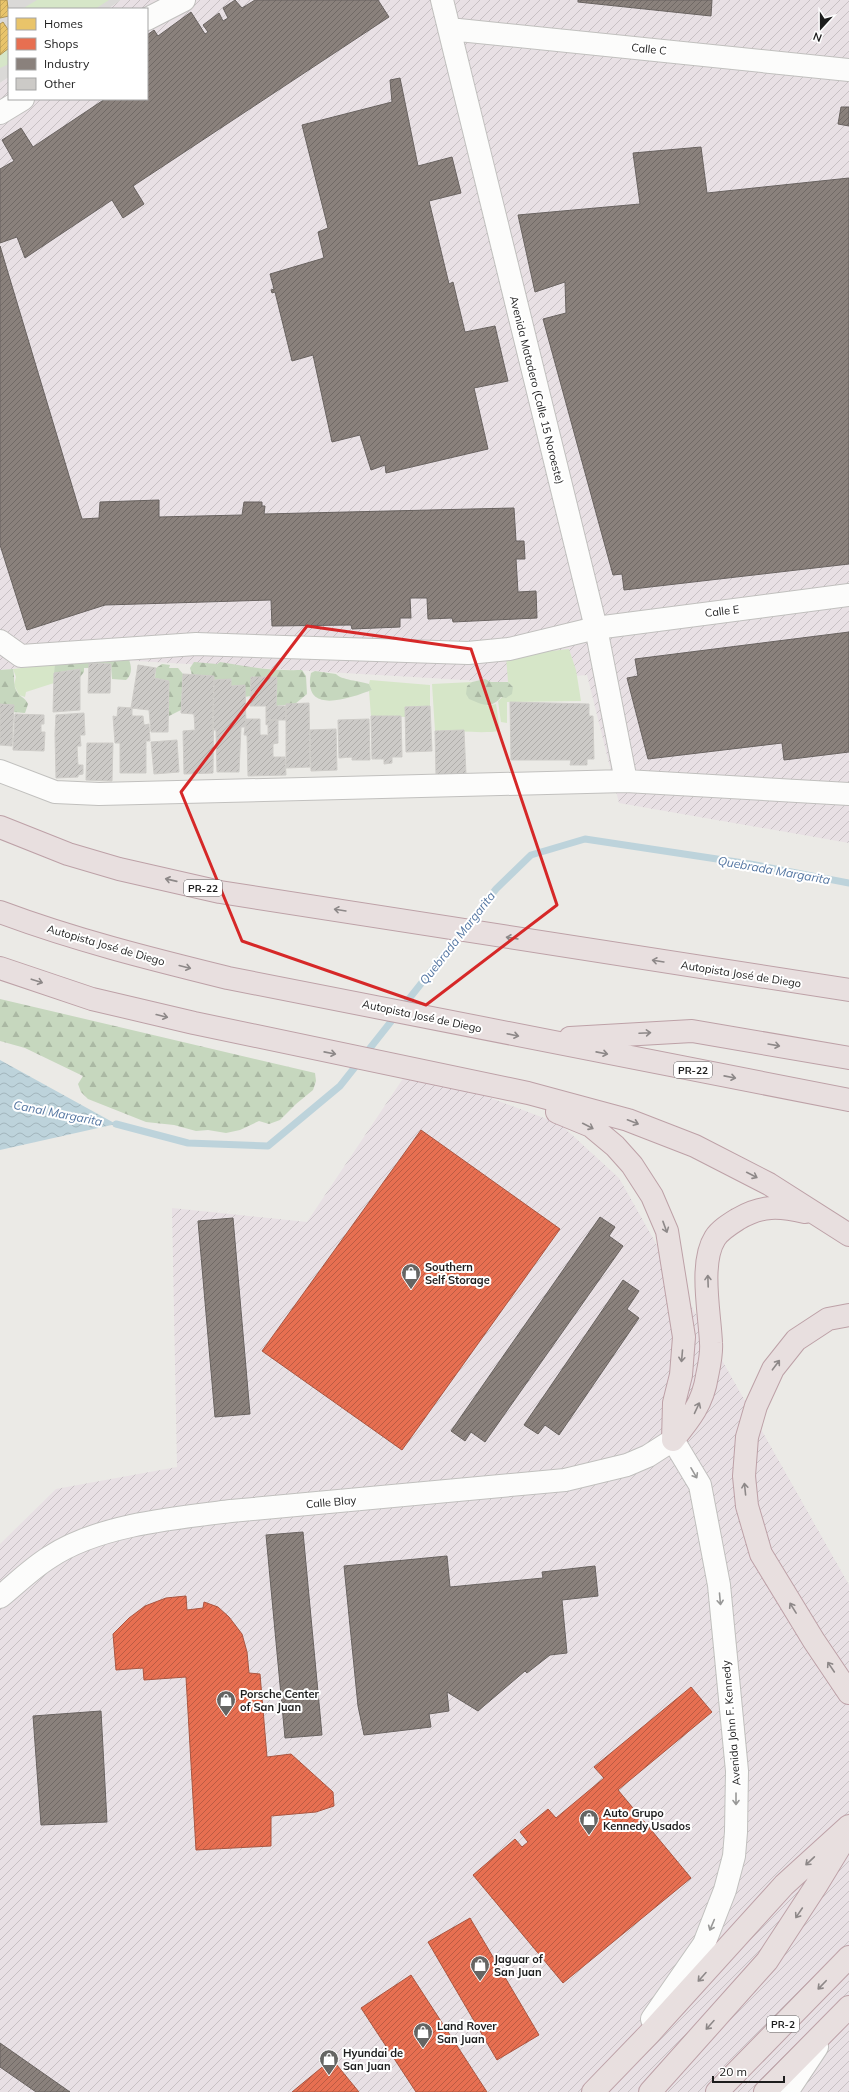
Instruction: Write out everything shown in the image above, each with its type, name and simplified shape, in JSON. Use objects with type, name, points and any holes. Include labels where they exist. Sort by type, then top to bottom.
[{"type":"highway","name":"Autopista José de Diego","points":[[0,827],[68,854],[119,869],[220,892],[849,990]]},
{"type":"highway","name":"Autopista José de Diego","points":[[0,912],[63,934],[125,953],[228,978],[324,996],[536,1040],[849,1100]]},
{"type":"highway","points":[[0,968],[92,998],[291,1045],[447,1076],[573,1104],[628,1120],[688,1143],[769,1184],[849,1235]]},
{"type":"highway","points":[[536,1040],[692,1031],[849,1058]]},
{"type":"highway","points":[[474,1082],[543,1106],[591,1126],[615,1146],[632,1165],[652,1196],[667,1231],[684,1338],[681,1375],[674,1403],[674,1440]]},
{"type":"highway","points":[[674,1440],[696,1412],[707,1378],[711,1345],[707,1264],[715,1238],[728,1225],[752,1211],[776,1206],[817,1214]]},
{"type":"highway","points":[[849,1315],[828,1319],[796,1340],[773,1369],[756,1406],[747,1437],[745,1483],[747,1506],[760,1554],[814,1641],[849,1693]]},
{"type":"highway","points":[[592,2092],[649,2034],[784,1885],[849,1826]]},
{"type":"highway","points":[[650,2092],[767,1961],[849,1832]]},
{"type":"highway","name":"PR-2","points":[[717,2092],[849,1957]]},
{"type":"highway","points":[[765,2092],[842,2014]]},
{"type":"street","points":[[148,18],[184,0]]},
{"type":"street","name":"Avenida Matadero (Calle 15 Noroeste)","points":[[442,0],[596,628],[626,781]]},
{"type":"street","name":"Calle C","points":[[449,28],[849,70]]},
{"type":"street","points":[[0,114],[21,100]]},
{"type":"street","name":"Calle E","points":[[0,641],[21,656],[196,644],[468,653],[509,649],[596,628],[849,595]]},
{"type":"street","points":[[0,771],[55,792],[99,794],[626,781],[849,794]]},
{"type":"street","name":"Calle Blay","points":[[0,1597],[50,1556],[86,1539],[118,1528],[178,1517],[231,1511],[565,1480],[627,1465],[648,1456],[674,1440]]},
{"type":"street","name":"Avenida John F. Kennedy","points":[[592,2092],[659,2010],[704,1944],[725,1890],[734,1856],[737,1771],[719,1584],[700,1485],[674,1440]]},
{"type":"street","points":[[787,2092],[842,2014]]},
{"type":"highlighted area","points":[[307,626],[471,649],[557,905],[426,1005],[242,941],[181,792]]},
{"type":"shaded area","points":[[0,0],[121,0],[109,8],[8,8],[8,78],[0,83]]},
{"type":"shaded area","points":[[121,0],[849,0],[849,843],[619,803],[587,675],[499,682],[103,659],[0,670],[0,83],[8,78],[8,100],[148,100],[148,8],[109,8]]},
{"type":"shaded area","points":[[410,1068],[560,1124],[619,1178],[849,1585],[849,2092],[0,2092],[0,1544],[56,1489],[177,1467],[172,1208],[307,1222]]},
{"type":"green space","points":[[37,0],[109,0],[97,8],[24,8]]},
{"type":"green space","points":[[8,50],[8,64],[0,68],[0,54]]},
{"type":"green space","points":[[569,649],[576,670],[581,701],[507,702],[507,723],[501,722],[498,701],[513,687],[508,682],[506,656]]},
{"type":"green space","points":[[103,659],[129,660],[131,671],[128,678],[126,680],[112,679],[111,664],[89,663],[89,668],[84,668],[84,672],[80,677],[79,669],[54,673],[55,664]]},
{"type":"green space","points":[[194,662],[217,664],[220,662],[241,666],[281,670],[302,670],[306,676],[307,694],[295,704],[276,706],[277,677],[252,677],[250,696],[245,697],[245,685],[231,686],[230,679],[214,680],[214,676],[192,675],[190,668]]},
{"type":"green space","points":[[55,664],[54,683],[26,692],[25,697],[19,695],[14,685],[16,677],[13,669]]},
{"type":"green space","points":[[162,664],[170,665],[169,668],[178,668],[183,674],[181,710],[169,716],[169,681],[155,678],[156,668]]},
{"type":"green space","points":[[13,669],[16,690],[28,704],[25,713],[13,712],[13,705],[0,704],[0,670]]},
{"type":"green space","points":[[315,671],[336,674],[346,679],[369,684],[372,690],[352,697],[330,701],[321,699],[314,695],[310,686],[311,673]]},
{"type":"green space","points":[[485,679],[491,682],[508,682],[513,687],[512,694],[506,698],[501,697],[490,705],[482,704],[469,699],[466,694],[467,686],[472,682]]},
{"type":"green space","points":[[370,680],[430,685],[430,706],[405,707],[405,717],[371,716],[369,691],[372,690],[369,684]]},
{"type":"green space","points":[[472,682],[467,686],[488,706],[496,704],[500,731],[435,731],[432,684]]},
{"type":"green space","points":[[0,999],[315,1073],[316,1081],[313,1090],[280,1120],[269,1124],[259,1121],[240,1130],[226,1133],[208,1130],[196,1131],[174,1125],[146,1122],[88,1099],[81,1092],[78,1084],[83,1076],[25,1048],[0,1041]]},
{"type":"water","name":"Canal Margarita","points":[[0,1060],[116,1124],[0,1150]]},
{"type":"building: Homes","points":[[0,0],[7,0],[8,16],[0,18]]},
{"type":"building: Homes","points":[[3,22],[8,30],[8,49],[0,55],[0,24]]},
{"type":"building: Shops","name":"Southern Self Storage","points":[[421,1130],[560,1229],[402,1450],[262,1351]]},
{"type":"building: Shops","name":"Porsche Center of San Juan","points":[[186,1596],[187,1610],[203,1608],[204,1602],[218,1607],[229,1617],[242,1634],[247,1652],[249,1673],[260,1674],[267,1757],[291,1754],[333,1792],[334,1806],[316,1812],[271,1816],[271,1846],[196,1850],[186,1677],[144,1680],[143,1668],[116,1670],[113,1634],[129,1618],[145,1606],[166,1598]]},
{"type":"building: Shops","name":"Auto Grupo Kennedy Usados","points":[[691,1687],[712,1712],[618,1790],[691,1878],[563,1983],[473,1875],[515,1839],[522,1847],[528,1842],[520,1832],[548,1809],[556,1818],[604,1778],[594,1767]]},
{"type":"building: Shops","name":"Jaguar of San Juan","points":[[470,1918],[539,2035],[497,2060],[428,1942]]},
{"type":"building: Shops","name":"Land Rover San Juan","points":[[411,1975],[487,2092],[416,2092],[361,2008]]},
{"type":"building: Shops","name":"Hyundai de San Juan","points":[[332,2059],[359,2092],[292,2092]]},
{"type":"building: Industry","points":[[235,0],[242,8],[255,0],[378,0],[389,17],[133,186],[144,204],[123,218],[112,200],[25,258],[17,237],[0,243],[0,169],[14,161],[2,140],[21,128],[33,147],[104,100],[148,100],[148,34],[154,30],[158,36],[191,12],[205,34],[208,32],[203,25],[219,13],[223,21],[228,18],[223,8]]},
{"type":"building: Industry","points":[[578,0],[712,0],[711,16],[578,2]]},
{"type":"building: Industry","points":[[400,78],[418,166],[452,157],[461,193],[429,201],[449,284],[453,282],[465,332],[495,326],[508,381],[474,388],[488,449],[386,473],[385,465],[371,470],[360,435],[332,442],[313,355],[292,361],[275,292],[272,293],[271,290],[274,289],[270,274],[324,258],[318,232],[328,228],[302,125],[392,102],[390,80]]},
{"type":"building: Industry","points":[[841,107],[849,107],[849,126],[838,124]]},
{"type":"building: Industry","points":[[701,147],[707,193],[849,178],[849,564],[624,590],[622,574],[613,575],[543,319],[566,313],[565,282],[535,292],[518,215],[640,204],[633,153]]},
{"type":"building: Industry","points":[[0,246],[82,519],[99,518],[100,502],[159,500],[159,517],[242,515],[244,502],[262,502],[262,506],[265,506],[264,514],[514,508],[516,541],[524,541],[525,559],[516,559],[518,592],[536,591],[537,618],[453,622],[452,618],[428,619],[427,598],[410,598],[411,618],[400,618],[400,627],[352,629],[351,625],[272,626],[271,600],[105,605],[27,630],[0,545]]},
{"type":"building: Industry","points":[[849,632],[849,752],[784,760],[782,743],[648,759],[627,678],[638,676],[635,659]]},
{"type":"building: Industry","points":[[600,1217],[615,1227],[609,1236],[623,1246],[485,1442],[471,1432],[465,1441],[451,1431]]},
{"type":"building: Industry","points":[[233,1218],[250,1414],[215,1417],[198,1221]]},
{"type":"building: Industry","points":[[623,1280],[639,1291],[627,1309],[639,1318],[559,1435],[545,1425],[538,1434],[524,1425]]},
{"type":"building: Industry","points":[[303,1532],[322,1735],[285,1738],[266,1535]]},
{"type":"building: Industry","points":[[447,1556],[450,1587],[543,1578],[542,1572],[595,1566],[598,1596],[562,1600],[567,1653],[550,1655],[527,1673],[525,1671],[478,1711],[447,1692],[449,1711],[429,1714],[431,1727],[364,1735],[358,1706],[344,1566]]},
{"type":"building: Industry","points":[[101,1711],[107,1822],[41,1825],[33,1716]]},
{"type":"building: Industry","points":[[0,2043],[70,2092],[36,2092],[0,2067]]},
{"type":"building: Other","points":[[89,663],[111,664],[110,693],[88,693]]},
{"type":"building: Other","points":[[138,665],[156,668],[154,678],[169,681],[168,732],[151,732],[149,710],[131,708]]},
{"type":"building: Other","points":[[80,669],[80,710],[53,712],[54,673]]},
{"type":"building: Other","points":[[183,674],[214,676],[213,773],[184,774],[183,731],[195,730],[194,714],[181,713]]},
{"type":"building: Other","points":[[251,677],[277,677],[276,706],[286,706],[286,720],[266,720],[266,706],[250,706]]},
{"type":"building: Other","points":[[231,679],[231,686],[245,685],[246,727],[241,727],[239,772],[217,772],[216,730],[212,730],[214,680]]},
{"type":"building: Other","points":[[510,702],[589,704],[589,716],[593,716],[594,759],[587,759],[587,765],[570,765],[571,760],[511,760]]},
{"type":"building: Other","points":[[309,703],[310,767],[286,768],[286,704]]},
{"type":"building: Other","points":[[0,704],[14,705],[12,746],[0,745]]},
{"type":"building: Other","points":[[430,706],[432,751],[406,752],[405,707]]},
{"type":"building: Other","points":[[118,707],[132,708],[132,716],[143,716],[144,725],[149,724],[150,741],[146,741],[146,773],[120,773],[120,743],[115,743],[113,716],[117,717]]},
{"type":"building: Other","points":[[84,713],[85,735],[80,735],[81,746],[77,746],[78,765],[83,765],[83,774],[78,775],[78,777],[56,778],[56,715]]},
{"type":"building: Other","points":[[15,714],[44,715],[44,724],[41,724],[41,732],[45,732],[44,751],[13,750]]},
{"type":"building: Other","points":[[371,716],[401,716],[402,757],[392,757],[392,763],[384,764],[384,759],[372,759]]},
{"type":"building: Other","points":[[246,719],[260,719],[260,735],[268,735],[268,724],[266,725],[266,720],[278,720],[278,743],[273,744],[273,757],[285,757],[286,775],[248,776],[247,735],[244,735]]},
{"type":"building: Other","points":[[369,719],[370,760],[352,760],[352,757],[339,758],[338,720]]},
{"type":"building: Other","points":[[336,729],[337,770],[311,771],[310,730]]},
{"type":"building: Other","points":[[464,730],[466,774],[436,775],[435,731]]},
{"type":"building: Other","points":[[177,740],[179,772],[154,774],[151,742]]},
{"type":"building: Other","points":[[87,743],[113,743],[112,781],[86,780]]},
{"type":"waterway","name":"Quebrada Margarita","points":[[116,1124],[188,1143],[268,1146],[340,1086],[496,889],[531,855],[585,839],[750,864],[849,883]]},
{"type":"place","name":"Southern Self Storage","points":[[411,1290]]},
{"type":"place","name":"Porsche Center of San Juan","points":[[226,1717]]},
{"type":"place","name":"Auto Grupo Kennedy Usados","points":[[589,1836]]},
{"type":"place","name":"Jaguar of San Juan","points":[[480,1982]]},
{"type":"place","name":"Land Rover San Juan","points":[[423,2049]]},
{"type":"place","name":"Hyundai de San Juan","points":[[329,2076]]}]
